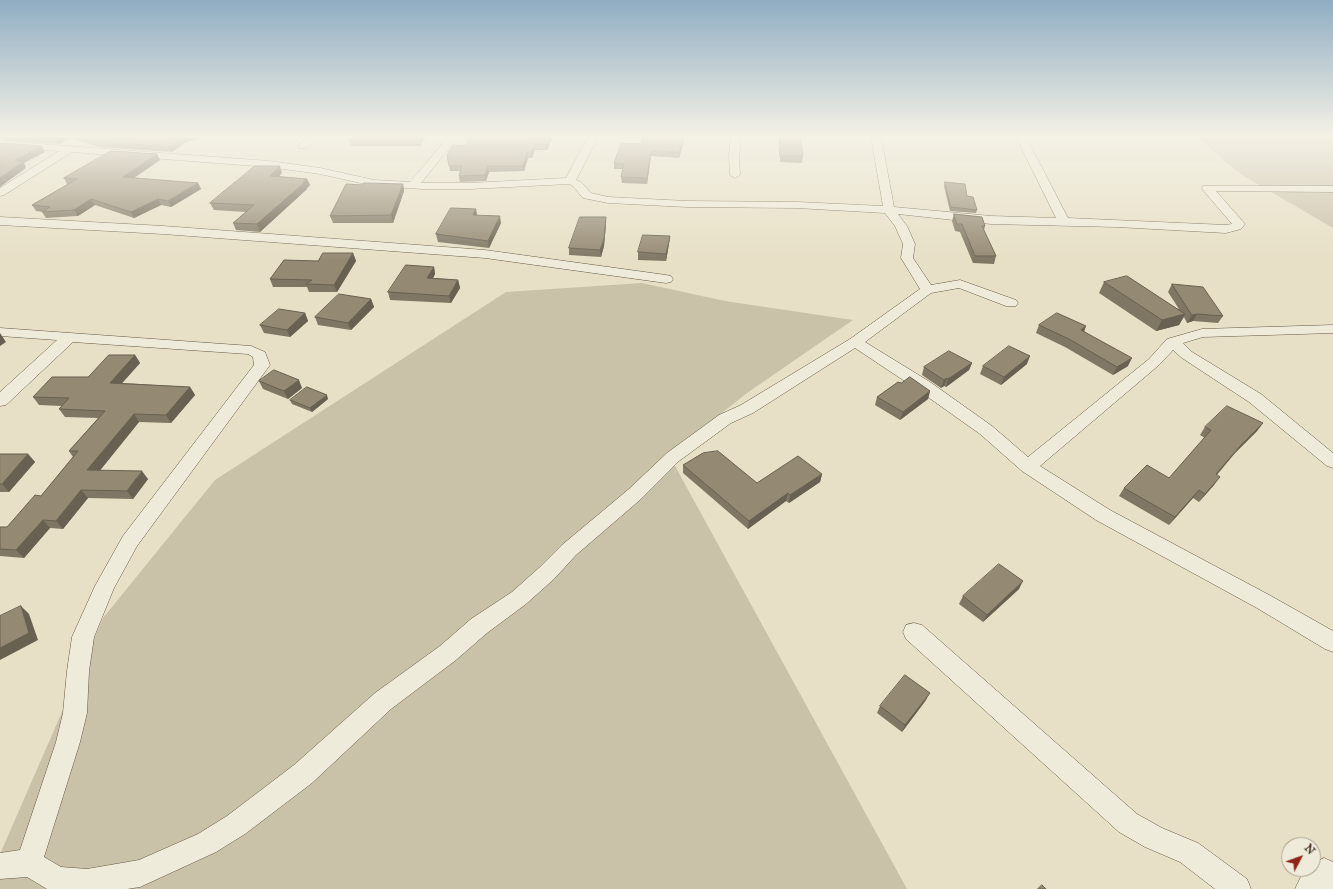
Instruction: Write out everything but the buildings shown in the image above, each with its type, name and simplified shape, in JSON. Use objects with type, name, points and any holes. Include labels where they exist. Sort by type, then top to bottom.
[{"type":"street","points":[[0,193],[23,178]]},
{"type":"street","points":[[354,178],[374,183],[470,186],[570,181],[577,184],[587,196],[608,200],[687,204],[797,205],[889,210],[991,220],[1233,229],[1239,224],[1207,188],[1333,188]]},
{"type":"street","points":[[413,185],[419,178]]},
{"type":"street","points":[[883,178],[889,210],[901,226],[909,244],[907,258],[927,290]]},
{"type":"street","points":[[1042,178],[1064,222]]},
{"type":"street","points":[[0,221],[163,230],[484,254],[666,279]]},
{"type":"street","points":[[0,866],[29,863],[58,880],[87,883],[132,881],[207,843],[242,820],[303,774],[383,701],[448,653],[479,626],[519,598],[548,573],[569,550],[635,494],[673,456],[725,419],[747,409],[855,342],[927,290],[960,284],[1011,303]]},
{"type":"street","points":[[1028,467],[1154,362],[1172,342],[1202,333],[1333,329]]},
{"type":"street","points":[[0,332],[251,350],[260,355],[262,365],[130,541],[105,586],[83,637],[78,671],[75,713],[68,742],[29,863]]},
{"type":"street","points":[[0,401],[56,351],[68,338]]},
{"type":"street","points":[[855,342],[924,386],[986,430],[1028,467],[1103,515],[1264,602],[1333,642]]},
{"type":"street","points":[[1172,342],[1187,355],[1255,398],[1333,462]]},
{"type":"street","points":[[914,632],[1128,823],[1154,838],[1189,852],[1237,889]]},
{"type":"shaded area","points":[[1248,178],[1333,178],[1333,228]]},
{"type":"shaded area","points":[[642,283],[725,301],[853,320],[747,393],[669,455],[907,889],[0,889],[0,854],[103,618],[215,480],[506,292]]}]
